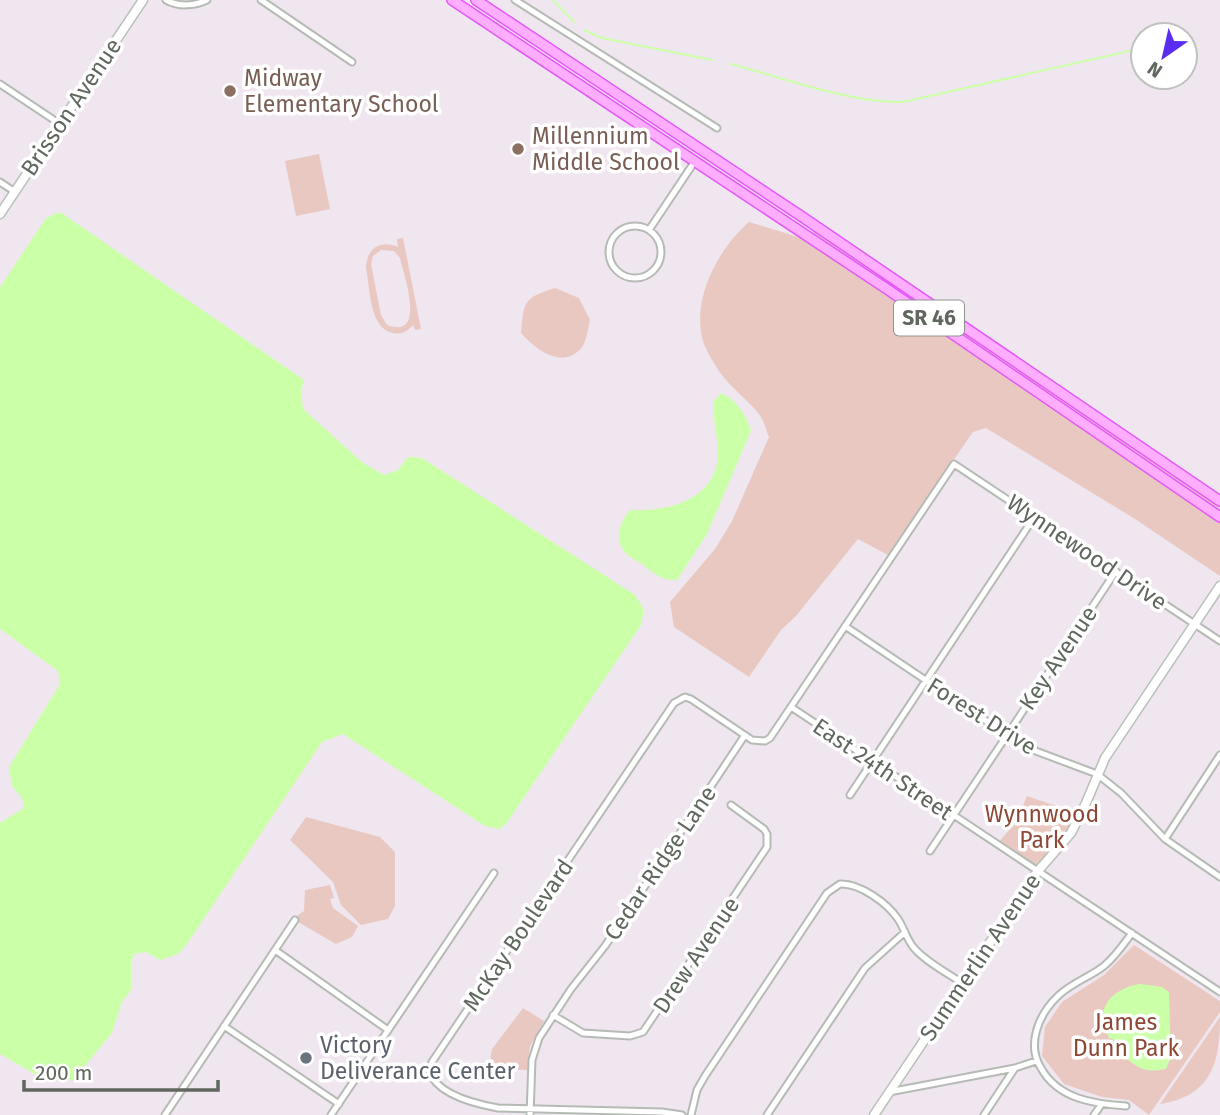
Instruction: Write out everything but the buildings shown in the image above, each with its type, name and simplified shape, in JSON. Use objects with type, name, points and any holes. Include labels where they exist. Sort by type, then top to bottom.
[{"type":"main road","name":"SR 46","points":[[452,0],[695,161],[1220,517]]},
{"type":"main road","name":"SR 46","points":[[476,0],[801,216],[1220,501]]},
{"type":"street","name":"Brisson Avenue","points":[[0,214],[143,0]]},
{"type":"street","points":[[166,0],[183,5],[207,0]]},
{"type":"street","points":[[261,0],[352,62]]},
{"type":"street","points":[[515,0],[717,128]]},
{"type":"street","points":[[0,84],[60,124]]},
{"type":"street","points":[[649,230],[695,161]]},
{"type":"street","points":[[0,182],[15,192]]},
{"type":"street","points":[[630,226],[649,230],[657,237],[660,247],[661,257],[657,266],[640,277],[621,273],[610,257],[614,237],[630,226]]},
{"type":"street","name":"Wynnewood Drive","points":[[845,626],[954,464],[1220,641]]},
{"type":"street","points":[[850,795],[1035,516]]},
{"type":"street","name":"Key Avenue","points":[[930,851],[1116,571]]},
{"type":"street","name":"Summerlin Avenue","points":[[874,1115],[1038,871],[1079,820],[1105,758],[1220,586]]},
{"type":"street","points":[[745,735],[752,740],[765,741],[775,733],[845,626]]},
{"type":"street","name":"Forest Drive","points":[[845,626],[1025,747],[1097,774],[1121,793],[1165,839],[1220,877]]},
{"type":"street","name":"McKay Boulevard","points":[[682,1115],[662,1112],[530,1112],[482,1105],[444,1090],[431,1077],[429,1071],[432,1062],[674,703],[685,697],[691,699],[745,735]]},
{"type":"street","name":"East 24th Street","points":[[791,707],[1220,992]]},
{"type":"street","name":"Cedar Ridge Lane","points":[[530,1112],[534,1048],[553,1014],[605,946],[745,735]]},
{"type":"street","points":[[1165,839],[1220,755]]},
{"type":"street","name":"Drew Avenue","points":[[553,1014],[583,1034],[630,1036],[643,1032],[767,847],[764,829],[731,805]]},
{"type":"street","points":[[331,1115],[494,873]]},
{"type":"street","points":[[691,1115],[700,1083],[827,893],[840,884],[855,886],[882,903],[900,921],[912,946],[922,956],[962,983]]},
{"type":"street","points":[[165,1115],[295,919]]},
{"type":"street","points":[[768,1115],[865,968],[905,932]]},
{"type":"street","points":[[1126,1106],[1101,1104],[1069,1095],[1043,1073],[1033,1046],[1036,1029],[1059,995],[1103,967],[1116,955],[1132,933]]},
{"type":"street","points":[[275,950],[388,1030]]},
{"type":"street","points":[[224,1026],[339,1104]]},
{"type":"street","points":[[889,1092],[1015,1068],[1037,1061]]},
{"type":"street","points":[[984,1115],[1015,1068]]},
{"type":"street","points":[[1094,1115],[1101,1104]]},
{"type":"green space","points":[[319,154],[330,209],[296,216],[285,161]]},
{"type":"green space","points":[[749,222],[805,239],[1220,522],[1220,576],[1135,519],[986,428],[973,432],[888,555],[858,539],[796,616],[781,630],[749,677],[674,627],[670,602],[715,549],[732,521],[769,437],[757,412],[726,380],[713,362],[703,341],[700,325],[704,292],[710,276],[727,246]]},
{"type":"green space","points":[[812,228],[1220,506],[1220,513],[814,236]]},
{"type":"green space","points":[[403,238],[421,329],[415,330],[413,325],[404,332],[393,333],[385,330],[375,316],[366,268],[368,256],[375,247],[385,244],[398,247],[397,239]],"holes":[[[381,250],[394,251],[400,258],[410,304],[410,315],[406,323],[399,327],[387,325],[381,315],[371,264],[373,256]]]},
{"type":"green space","points":[[555,288],[579,298],[590,320],[582,347],[566,357],[541,351],[521,333],[523,313],[531,298]]},
{"type":"green space","name":"Wynnwood Park","points":[[1027,796],[1080,814],[1037,869],[998,843],[1016,822]]},
{"type":"green space","points":[[306,817],[380,837],[395,852],[395,906],[388,919],[361,925],[341,905],[333,882],[290,840]]},
{"type":"green space","points":[[330,885],[334,898],[330,899],[333,908],[358,926],[352,937],[336,944],[293,919],[304,911],[305,890]]},
{"type":"green space","name":"James Dunn Park","points":[[1134,945],[1220,1001],[1220,1012],[1149,1115],[1129,1100],[1102,1097],[1064,1084],[1042,1056],[1045,1027],[1062,1002],[1104,975]]},
{"type":"green space","points":[[523,1008],[544,1021],[530,1046],[527,1070],[489,1068],[492,1049]]},
{"type":"green space","points":[[1220,1017],[1218,1049],[1209,1075],[1191,1094],[1160,1104]]},
{"type":"shaded area","points":[[60,212],[304,380],[301,392],[303,409],[363,463],[384,475],[398,470],[408,457],[422,458],[635,595],[644,610],[641,625],[500,829],[485,826],[343,734],[322,742],[187,944],[178,954],[160,960],[146,952],[134,954],[131,964],[131,990],[122,1002],[112,1033],[73,1080],[47,1081],[0,1054],[0,823],[24,808],[22,798],[12,786],[9,767],[60,684],[58,671],[0,629],[0,287],[46,218]]},
{"type":"shaded area","points":[[721,393],[740,409],[751,431],[707,534],[677,580],[662,578],[626,553],[619,541],[621,525],[630,510],[675,505],[701,491],[710,481],[716,467],[718,451],[713,402]]},
{"type":"shaded area","points":[[1140,984],[1162,987],[1169,992],[1171,1057],[1166,1069],[1148,1070],[1132,1063],[1118,1049],[1114,1040],[1109,1038],[1104,1024],[1104,1009],[1111,998],[1128,987]]},
{"type":"waterway","points":[[553,0],[574,22]]},
{"type":"waterway","points":[[584,30],[602,38],[712,60]]},
{"type":"waterway","points":[[731,64],[839,94],[903,102],[1129,51]]},
{"type":"place","name":"Midway Elementary School","points":[[230,91]]},
{"type":"place","name":"Millennium Middle School","points":[[518,149]]},
{"type":"place","name":"Victory Deliverance Center","points":[[306,1058]]}]
